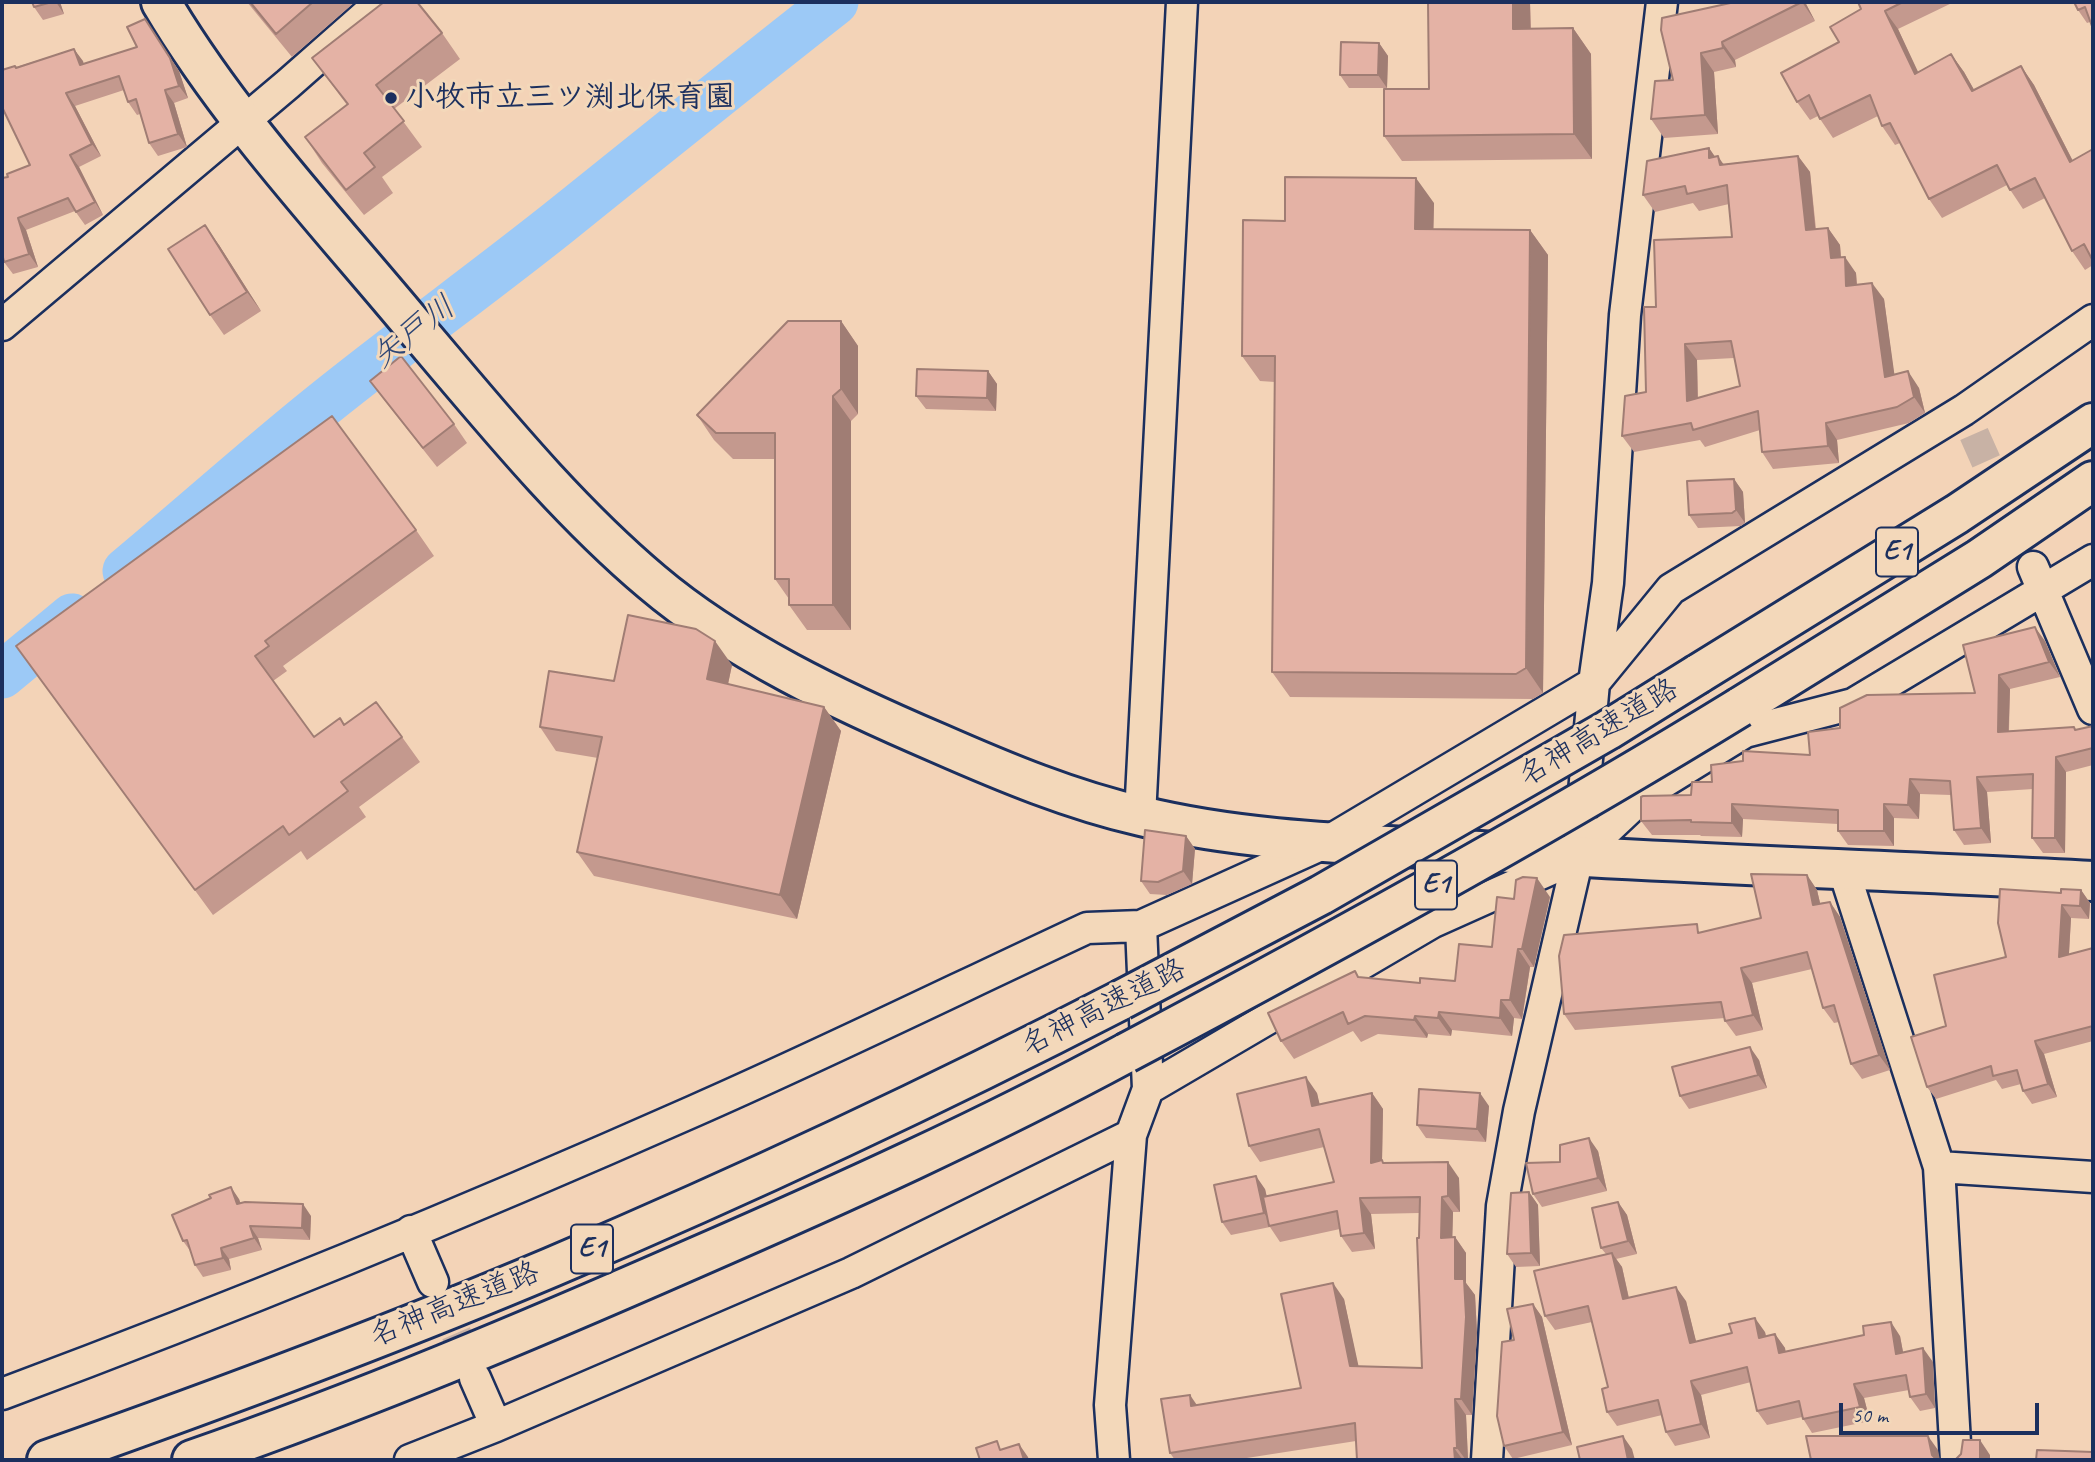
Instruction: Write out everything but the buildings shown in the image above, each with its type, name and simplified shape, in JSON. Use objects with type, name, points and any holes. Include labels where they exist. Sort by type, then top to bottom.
[{"type":"main road","points":[[161,2],[181,37],[243,121],[499,428],[591,526],[654,584],[739,644],[869,713],[1018,778],[1140,816],[1218,831],[1327,842],[1578,857],[2093,881]]},
{"type":"main road","name":"名神高速道路","points":[[47,1460],[235,1393],[552,1267],[800,1157],[1121,1000],[1321,895],[1596,737],[1957,514],[2093,423]]},
{"type":"main road","name":"名神高速道路","points":[[192,1460],[256,1438],[583,1307],[822,1202],[1126,1053],[1346,937],[1631,774],[1979,559],[2093,481]]},
{"type":"street","points":[[2,326],[381,2]]},
{"type":"street","points":[[1140,816],[1182,2]]},
{"type":"street","points":[[1487,1460],[1502,1206],[1519,1111],[1578,857],[1594,683],[1608,583],[1625,315],[1663,2]]},
{"type":"street","points":[[2,1394],[148,1339],[695,1111],[1087,929],[1141,926],[1327,842],[1594,683],[1671,589],[1969,422],[2093,320]]},
{"type":"street","points":[[1148,1089],[1433,922],[1578,857],[1646,793],[1745,732],[1853,704],[2039,579],[2093,560]]},
{"type":"street","points":[[2039,579],[2093,709]]},
{"type":"street","points":[[1843,868],[1939,1167],[1956,1460]]},
{"type":"street","points":[[1114,1460],[1110,1405],[1131,1135],[1148,1089],[1141,926]]},
{"type":"street","points":[[426,1457],[851,1273],[1131,1135]]},
{"type":"street","points":[[1939,1167],[2093,1177]]},
{"type":"street","points":[[411,1231],[433,1282]]},
{"type":"street","points":[[475,1378],[496,1426]]},
{"type":"waterway","name":"矢戸川","points":[[126,571],[320,407],[558,223],[835,2]]},
{"type":"waterway","name":"矢戸川","points":[[2,675],[72,617]]},
{"type":"tunnel","points":[[1974,434],[2033,567]]},
{"type":"tunnel","points":[[438,1292],[474,1374]]},
{"type":"place","name":"小牧市立三ツ渕北保育園","points":[[391,98]]}]
